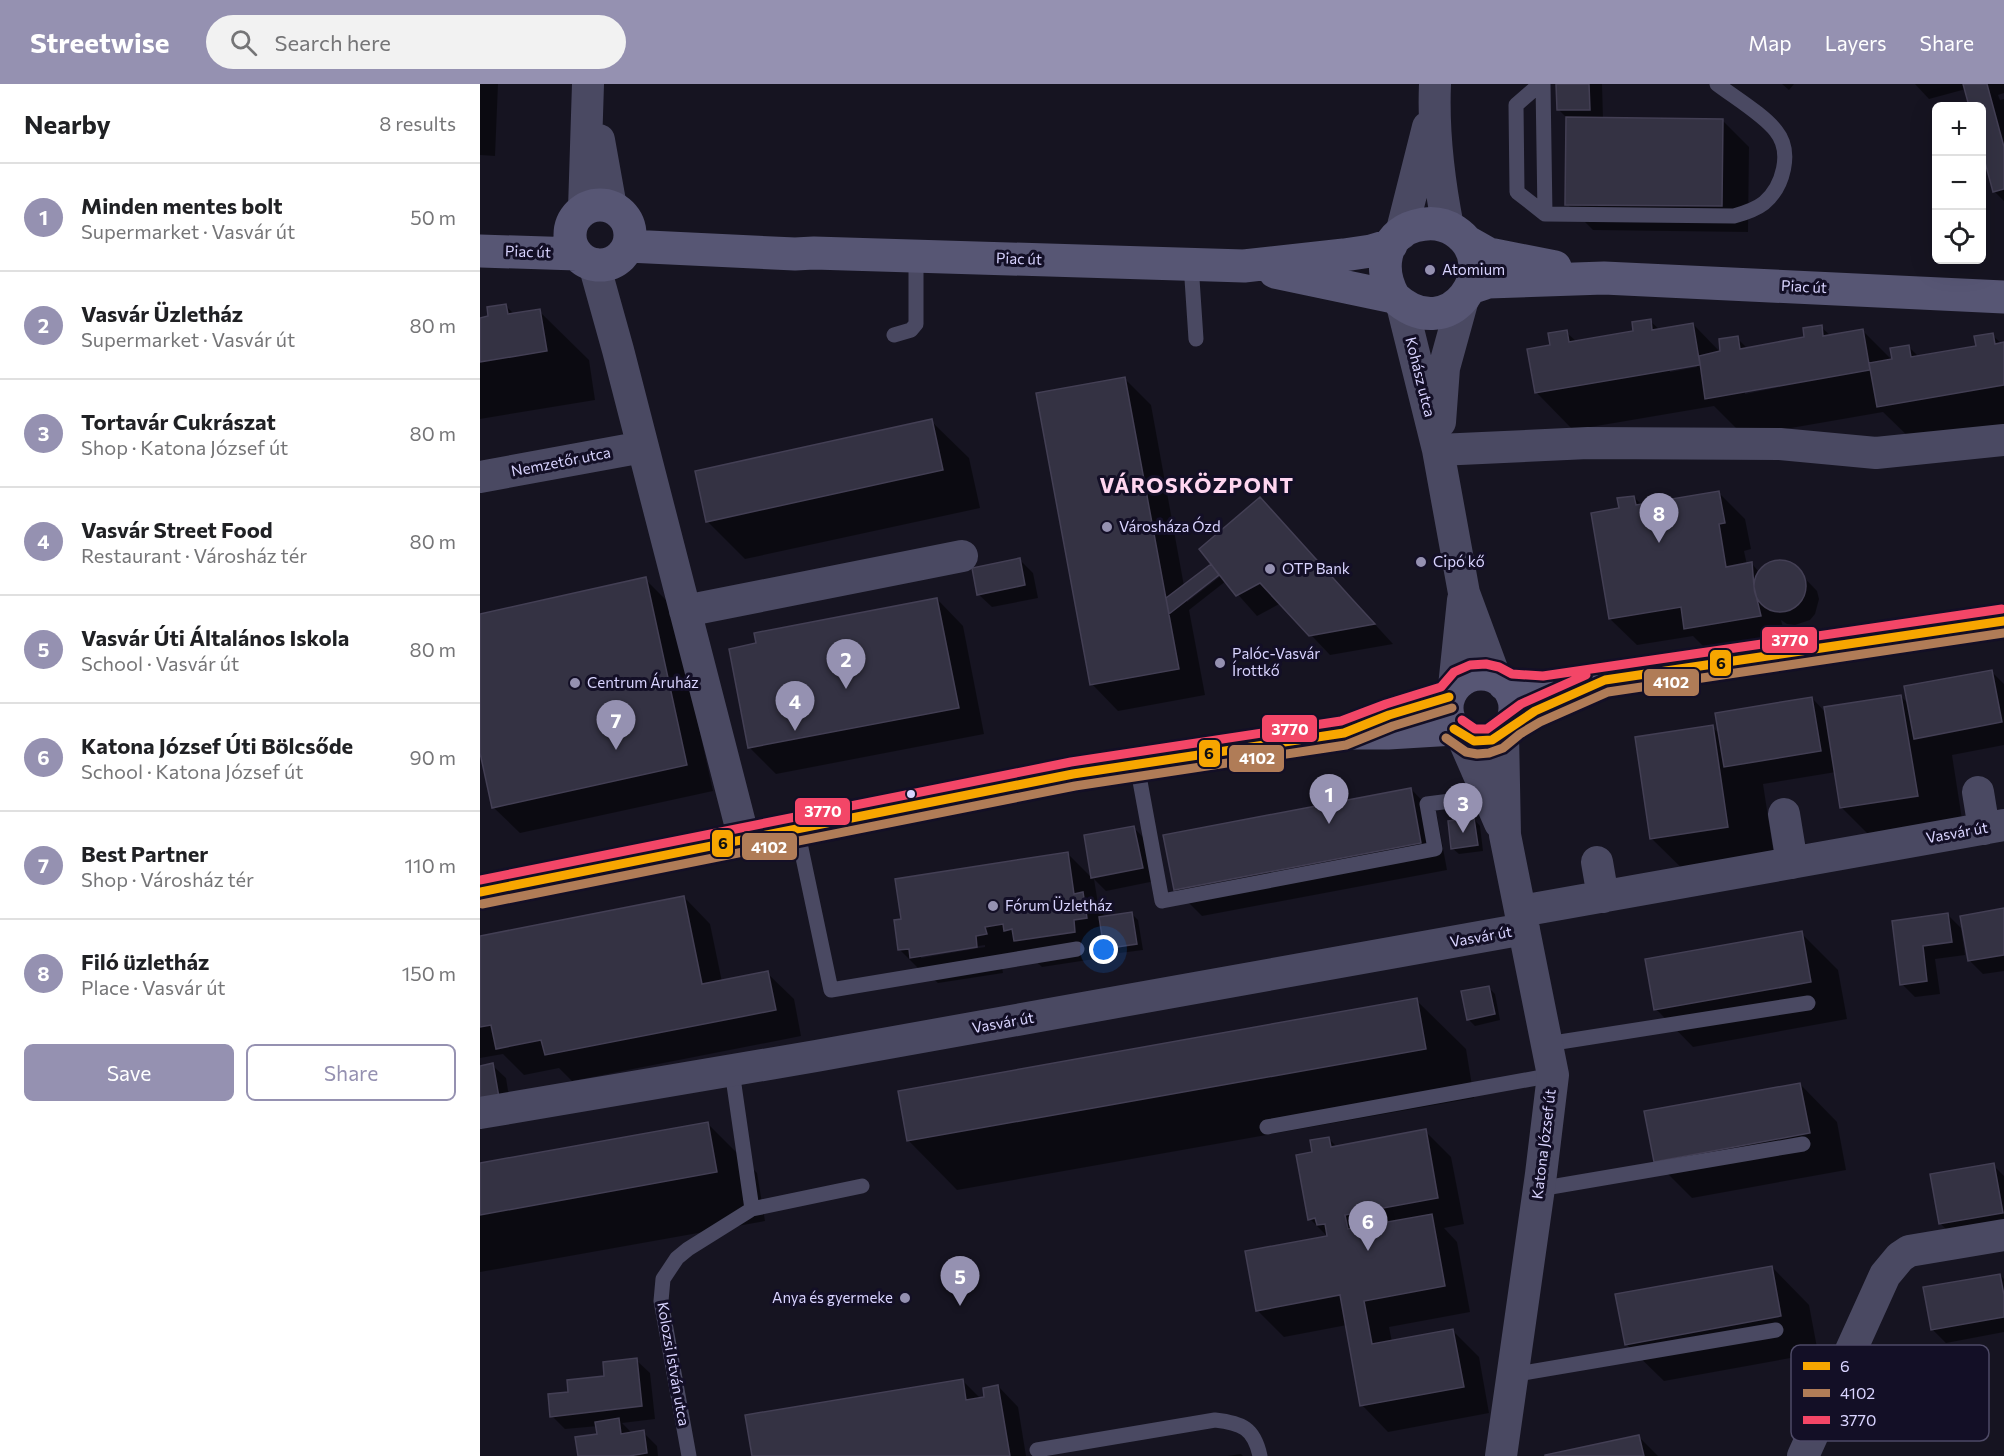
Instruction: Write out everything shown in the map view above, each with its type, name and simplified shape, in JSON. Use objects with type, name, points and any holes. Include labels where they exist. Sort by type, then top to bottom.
[{"type":"street","points":[[588,84],[601,237],[618,350],[744,839]]},
{"type":"street","points":[[1435,94],[1442,191],[1457,234],[1472,252],[1475,264],[1474,276],[1467,294]]},
{"type":"street","points":[[1398,301],[1387,285],[1384,271],[1385,257],[1396,239],[1435,94]]},
{"type":"street","points":[[1244,266],[1371,251],[1396,239],[1411,227],[1436,224],[1490,254],[1604,278]]},
{"type":"street","name":"Piac út","points":[[480,251],[601,237]]},
{"type":"street","name":"Piac út","points":[[480,242],[601,237],[795,254],[814,252],[1244,266]]},
{"type":"street","points":[[1244,266],[1398,301],[1414,311],[1427,314],[1440,313],[1453,308],[1467,294],[1488,282],[1604,278]]},
{"type":"street","name":"Piac út","points":[[1604,278],[2004,297]]},
{"type":"street","name":"Kohász utca","points":[[1438,450],[1444,368],[1467,294]]},
{"type":"street","name":"Kohász utca","points":[[1398,301],[1438,450],[1463,602],[1500,681]]},
{"type":"street","points":[[1438,450],[1560,442],[1780,444],[1876,453],[2004,440]]},
{"type":"street","name":"Nemzetőr utca","points":[[480,477],[643,447]]},
{"type":"street","points":[[685,611],[962,556]]},
{"type":"street","points":[[1463,602],[1455,712],[1505,835]]},
{"type":"street","points":[[1455,712],[1473,676],[1484,675],[1500,681],[1543,688],[2004,621]]},
{"type":"street","points":[[1455,712],[1472,741],[1494,740],[1507,729],[1546,705],[1605,680]]},
{"type":"street","points":[[1500,681],[1511,693],[1515,704],[1514,714],[1507,729],[1505,835]]},
{"type":"street","points":[[480,892],[1073,774],[1344,733],[1389,716],[1455,712]]},
{"type":"street","points":[[1978,792],[1994,827]]},
{"type":"street","points":[[1784,814],[1792,863]]},
{"type":"street","name":"Vasvár út","points":[[480,1113],[732,1071],[1523,920],[1603,897],[1994,827]]},
{"type":"street","name":"Katona József út","points":[[1501,1456],[1553,1075],[1505,835]]},
{"type":"street","points":[[1597,862],[1603,897]]},
{"type":"street","points":[[1854,1345],[1892,1265],[1909,1251],[2004,1235]]},
{"type":"street","points":[[1803,1456],[1810,1441]]},
{"type":"lane","points":[[1541,84],[1545,214]]},
{"type":"lane","points":[[1541,84],[1516,105],[1516,192],[1545,214],[1734,216],[1749,212],[1763,204],[1774,193],[1782,178],[1785,162],[1783,147],[1777,132],[1717,84]]},
{"type":"lane","points":[[894,335],[911,330],[916,324],[916,256]]},
{"type":"lane","points":[[1191,264],[1196,339]]},
{"type":"lane","points":[[1137,765],[1162,901],[1435,849],[1427,804],[1474,798]]},
{"type":"lane","points":[[797,829],[831,990],[1077,949]]},
{"type":"lane","points":[[1547,1044],[1809,1003]]},
{"type":"lane","points":[[732,1071],[752,1209],[862,1186]]},
{"type":"lane","points":[[1267,1127],[1553,1075]]},
{"type":"lane","points":[[1539,1189],[1803,1144]]},
{"type":"lane","name":"Kolozsi István utca","points":[[689,1456],[661,1301],[663,1279],[673,1263],[688,1249],[752,1209]]},
{"type":"lane","points":[[1512,1376],[1776,1330]]},
{"type":"lane","points":[[1037,1450],[1215,1420],[1235,1422],[1248,1430],[1257,1443],[1260,1456]]},
{"type":"building","points":[[1556,84],[1589,84],[1590,110],[1557,110]]},
{"type":"building","points":[[1963,84],[1987,84],[2004,147],[2004,189],[1993,192],[1986,166],[1986,102],[1968,102]]},
{"type":"building","points":[[1566,117],[1723,119],[1722,206],[1565,205]]},
{"type":"building","points":[[506,304],[508,314],[540,309],[547,351],[480,362],[480,318],[488,316],[487,307]]},
{"type":"building","points":[[1651,319],[1652,330],[1693,323],[1700,365],[1535,393],[1527,349],[1550,345],[1548,333],[1567,330],[1569,342],[1633,331],[1632,322]]},
{"type":"building","points":[[1822,325],[1823,336],[1863,329],[1870,370],[1705,399],[1699,356],[1720,351],[1719,339],[1738,336],[1740,349],[1804,337],[1803,328]]},
{"type":"building","points":[[1993,333],[1995,344],[2004,342],[2004,385],[1877,407],[1869,363],[1892,359],[1890,348],[1909,345],[1911,357],[1976,346],[1974,336]]},
{"type":"building","name":"Városháza Ózd","points":[[1125,377],[1179,669],[1090,685],[1036,393]]},
{"type":"building","points":[[932,419],[943,470],[706,522],[695,471]]},
{"type":"building","points":[[1719,491],[1725,523],[1719,524],[1726,567],[1752,562],[1754,587],[1761,616],[1684,629],[1681,607],[1609,619],[1591,513],[1619,508],[1617,498],[1634,496],[1636,505]]},
{"type":"building","name":"OTP Bank","points":[[1260,497],[1375,624],[1309,636],[1260,583],[1236,596],[1199,549]]},
{"type":"building","points":[[1020,558],[1025,585],[977,595],[972,568]]},
{"type":"building","points":[[1780,560],[1790,562],[1798,568],[1804,576],[1806,586],[1804,596],[1798,604],[1790,610],[1780,612],[1770,610],[1762,604],[1756,596],[1754,586],[1756,576],[1762,568],[1770,562]]},
{"type":"building","points":[[1211,564],[1219,575],[1169,614],[1166,598]]},
{"type":"building","name":"Centrum Áruház","points":[[646,577],[687,765],[492,808],[480,753],[480,614]]},
{"type":"building","points":[[937,598],[959,708],[748,748],[729,649],[756,643],[754,633]]},
{"type":"building","points":[[1992,670],[2002,722],[1914,739],[1904,686]]},
{"type":"building","points":[[1901,695],[1918,796],[1840,808],[1824,707]]},
{"type":"building","points":[[1812,697],[1821,751],[1724,767],[1715,713]]},
{"type":"building","points":[[1713,725],[1728,827],[1650,839],[1635,737]]},
{"type":"building","points":[[1411,788],[1421,843],[1174,890],[1163,835]]},
{"type":"building","points":[[1474,818],[1478,845],[1451,849],[1448,821]]},
{"type":"building","points":[[1134,826],[1143,868],[1091,878],[1084,835]]},
{"type":"building","name":"Fórum Üzletház","points":[[1068,852],[1074,894],[1083,892],[1087,918],[1074,920],[1075,932],[1014,941],[1012,929],[1004,931],[1003,924],[985,927],[987,934],[976,936],[977,947],[910,958],[909,949],[898,950],[894,920],[901,919],[895,879]]},
{"type":"building","points":[[684,896],[702,984],[768,971],[776,1010],[545,1055],[541,1040],[496,1049],[491,1025],[480,1027],[480,936]]},
{"type":"building","points":[[2004,908],[2004,955],[1968,961],[1960,916]]},
{"type":"building","points":[[1132,912],[1137,944],[1104,949],[1099,917]]},
{"type":"building","points":[[1948,913],[1952,942],[1923,946],[1927,981],[1900,985],[1892,921]]},
{"type":"building","points":[[1802,931],[1811,982],[1654,1010],[1645,959]]},
{"type":"building","points":[[1489,986],[1495,1014],[1467,1020],[1461,991]]},
{"type":"building","points":[[1417,998],[1426,1049],[907,1141],[898,1091]]},
{"type":"building","points":[[493,1063],[501,1109],[480,1113],[480,1066]]},
{"type":"building","points":[[1800,1083],[1810,1133],[1654,1162],[1644,1111]]},
{"type":"building","points":[[708,1122],[717,1172],[480,1215],[480,1163]]},
{"type":"building","points":[[1426,1129],[1438,1198],[1345,1215],[1348,1229],[1432,1214],[1445,1286],[1364,1301],[1372,1344],[1453,1329],[1464,1387],[1360,1406],[1340,1295],[1256,1311],[1245,1251],[1327,1236],[1325,1224],[1317,1225],[1315,1218],[1308,1220],[1296,1155],[1312,1152],[1310,1140],[1329,1137],[1331,1147]]},
{"type":"building","points":[[1994,1163],[2003,1213],[1939,1224],[1930,1174]]},
{"type":"building","points":[[1772,1266],[1781,1316],[1625,1345],[1615,1294]]},
{"type":"building","points":[[2000,1274],[2004,1295],[2004,1317],[1931,1330],[1923,1287]]},
{"type":"building","points":[[637,1358],[642,1406],[550,1417],[548,1394],[568,1392],[567,1380],[604,1376],[603,1362]]},
{"type":"building","points":[[963,1379],[966,1400],[984,1397],[983,1388],[998,1385],[1010,1456],[752,1456],[745,1415]]},
{"type":"building","points":[[619,1418],[621,1434],[644,1430],[647,1453],[629,1456],[578,1456],[575,1437],[597,1434],[595,1422]]},
{"type":"building","points":[[1639,1435],[1644,1456],[1545,1456],[1545,1455]]},
{"type":"transit line","name":"3770","points":[[480,880],[1071,762],[1341,721],[1441,687],[1454,672],[1470,665],[1486,664],[1499,667],[1512,674],[1543,676],[2002,609]]},
{"type":"transit line","name":"6","points":[[1454,729],[1474,741],[1492,740],[1535,711],[1605,680],[2004,621]]},
{"type":"transit line","name":"4102","points":[[1446,738],[1466,752],[1489,753],[1503,748],[1540,722],[1608,692],[2004,633]]},
{"type":"transit line","name":"3770","points":[[1462,720],[1475,729],[1487,729],[1521,704],[1586,675]]},
{"type":"transit line","name":"6","points":[[480,892],[1073,774],[1344,733],[1389,715],[1449,697]]},
{"type":"transit line","name":"4102","points":[[482,904],[1075,786],[1346,745],[1393,726],[1452,708]]},
{"type":"place","name":"Atomium","points":[[1430,270]]},
{"type":"place","name":"Városháza Ózd","points":[[1107,527]]},
{"type":"place","name":"Filó üzletház","points":[[1659,543]]},
{"type":"place","name":"Cipó kő","points":[[1421,562]]},
{"type":"place","name":"OTP Bank","points":[[1270,569]]},
{"type":"place","name":"Palóc-Vasvár Írottkő","points":[[1220,663]]},
{"type":"place","name":"Centrum Áruház","points":[[575,683]]},
{"type":"place","name":"Vasvár Üzletház","points":[[846,689]]},
{"type":"place","name":"Vasvár Street Food","points":[[795,731]]},
{"type":"place","name":"Best Partner","points":[[616,750]]},
{"type":"place","name":"Minden mentes bolt","points":[[1329,824]]},
{"type":"place","name":"Tortavár Cukrászat","points":[[1463,833]]},
{"type":"place","name":"Fórum Üzletház","points":[[993,906]]},
{"type":"place","name":"Katona József Úti Bölcsőde","points":[[1368,1251]]},
{"type":"place","name":"Anya és gyermeke","points":[[905,1298]]},
{"type":"place","name":"Vasvár Úti Általános Iskola","points":[[960,1306]]},
{"type":"district","name":"VÁROSKÖZPONT","points":[[1197,486]]}]
